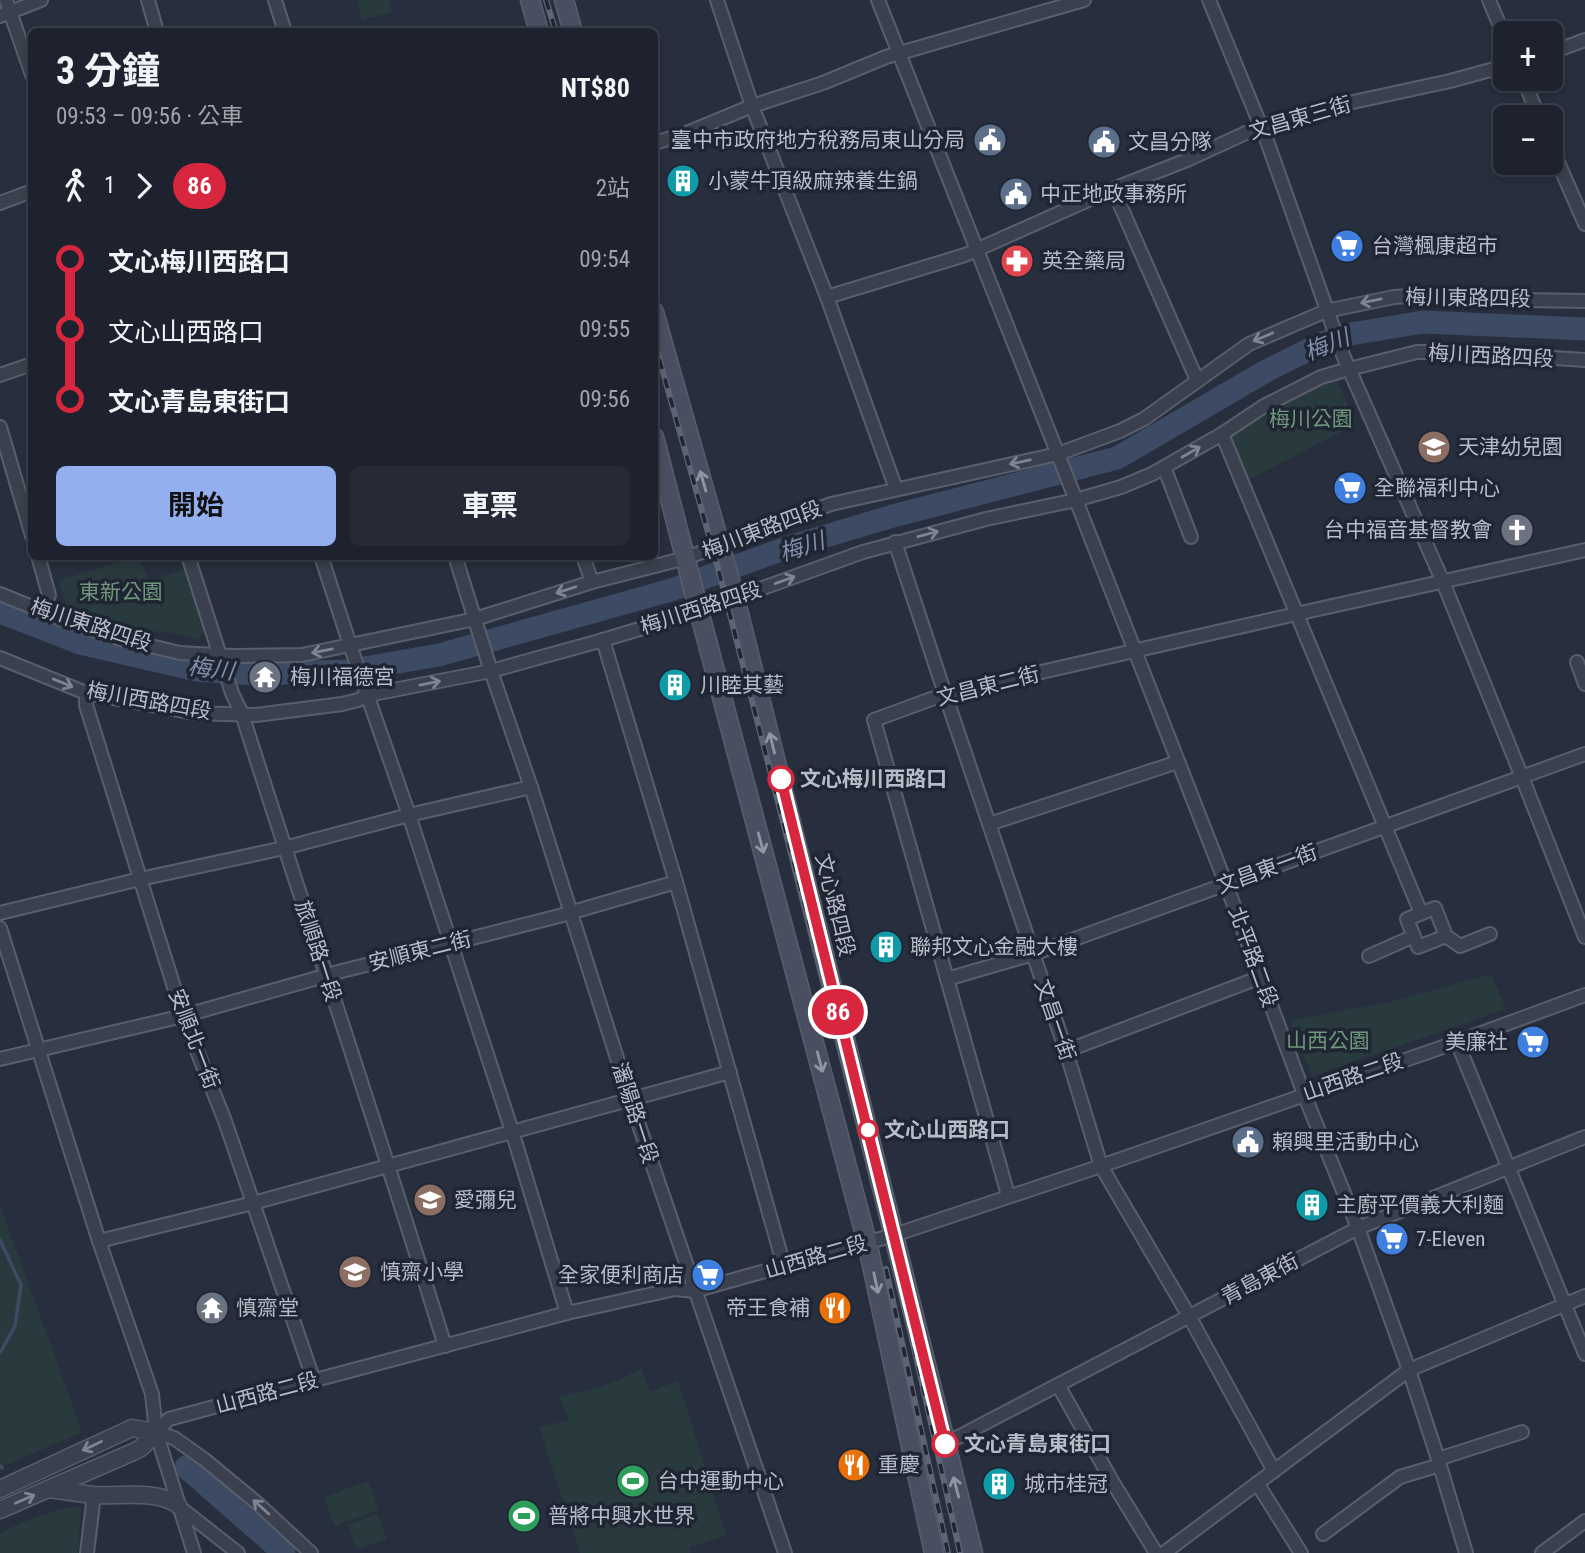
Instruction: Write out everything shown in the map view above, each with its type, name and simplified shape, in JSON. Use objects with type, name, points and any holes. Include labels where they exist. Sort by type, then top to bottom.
[{"type":"main road","points":[[530,0],[538,28]]},
{"type":"main road","points":[[564,0],[572,28]]},
{"type":"main road","name":"文心路四段","points":[[658,326],[722,546],[973,1553]]},
{"type":"main road","points":[[658,452],[867,1242],[934,1553]]},
{"type":"street","points":[[28,65],[6,10],[41,0]]},
{"type":"street","points":[[148,0],[157,28]]},
{"type":"street","points":[[275,0],[284,28]]},
{"type":"street","points":[[717,0],[752,106],[827,297],[897,489]]},
{"type":"street","name":"北平路二段","points":[[878,0],[1070,483],[1357,1228],[1409,1370],[1466,1553]]},
{"type":"street","points":[[658,143],[752,106],[824,83],[898,53],[1084,0]]},
{"type":"street","points":[[1209,0],[1261,126],[1333,330],[1443,582],[1585,937]]},
{"type":"street","points":[[1489,0],[1498,21]]},
{"type":"street","points":[[1563,48],[1585,40]]},
{"type":"street","name":"文昌東三街","points":[[827,297],[965,255],[1261,126],[1493,69]]},
{"type":"street","points":[[1563,174],[1585,224]]},
{"type":"street","points":[[1113,189],[1197,380]]},
{"type":"street","points":[[0,203],[28,192]]},
{"type":"street","name":"梅川東路四段","points":[[0,594],[42,612],[121,639],[222,662],[302,655],[475,620],[592,582],[686,558],[831,504],[897,489],[1060,460],[1144,419],[1249,344],[1326,311],[1394,297],[1426,295],[1458,299],[1585,301]]},
{"type":"street","name":"梅川西路四段","points":[[0,658],[86,693],[194,713],[256,715],[342,704],[368,695],[491,671],[604,640],[699,611],[895,542],[1121,487],[1164,467],[1264,406],[1321,377],[1349,369],[1417,352],[1465,352],[1585,360]]},
{"type":"street","points":[[0,375],[28,365]]},
{"type":"street","points":[[0,427],[28,522]]},
{"type":"street","points":[[1222,434],[1421,913]]},
{"type":"street","points":[[1164,467],[1191,537]]},
{"type":"street","name":"文昌一街","points":[[895,542],[1066,1051],[1101,1166],[1189,1316],[1274,1471]]},
{"type":"street","name":"文昌東二街","points":[[1008,1195],[874,720],[945,694],[1585,550]]},
{"type":"street","points":[[39,560],[49,595],[42,612]]},
{"type":"street","name":"旅順路一段","points":[[189,560],[327,975],[445,1346]]},
{"type":"street","points":[[322,560],[512,1131],[567,1314]]},
{"type":"street","name":"瀋陽路一段","points":[[456,560],[630,1099],[785,1553]]},
{"type":"street","points":[[584,560],[592,582]]},
{"type":"street","points":[[604,640],[676,882],[784,1266]]},
{"type":"street","points":[[1577,662],[1585,684]]},
{"type":"street","name":"安順北一街","points":[[86,693],[86,705],[183,1016],[225,1121],[314,1381]]},
{"type":"street","name":"文昌東一街","points":[[947,979],[1033,954],[1585,754]]},
{"type":"street","points":[[989,824],[1178,762]]},
{"type":"street","points":[[0,914],[531,787]]},
{"type":"street","name":"安順東二街","points":[[0,1059],[183,1016],[327,975],[570,913],[676,882]]},
{"type":"street","points":[[1446,936],[1418,947],[1407,919],[1435,908],[1446,936],[1460,946],[1490,934]]},
{"type":"street","points":[[0,929],[99,1241],[152,1394],[156,1432],[194,1553]]},
{"type":"street","points":[[1369,956],[1414,936]]},
{"type":"street","points":[[1066,1051],[1261,977]]},
{"type":"street","name":"山西路二段","points":[[0,1510],[141,1448],[169,1419],[567,1314],[675,1289],[695,1291],[894,1235],[1101,1166],[1585,995]]},
{"type":"street","points":[[1457,1042],[1585,1354]]},
{"type":"street","points":[[99,1241],[253,1203],[730,1072]]},
{"type":"street","name":"青島東街","points":[[945,1444],[1357,1228],[1585,1137]]},
{"type":"street","points":[[1164,1553],[1409,1370],[1585,1296]]},
{"type":"street","points":[[1058,1385],[1156,1553]]},
{"type":"street","points":[[0,1489],[132,1427],[174,1438],[257,1503],[311,1553]]},
{"type":"street","points":[[1323,1534],[1400,1477],[1521,1432]]},
{"type":"street","points":[[1256,1483],[1301,1553]]},
{"type":"street","points":[[49,1489],[94,1495],[144,1495],[173,1502],[238,1553]]},
{"type":"street","points":[[87,1553],[94,1495]]},
{"type":"street","points":[[1542,1553],[1585,1521]]},
{"type":"green space","points":[[357,0],[389,0],[392,12],[362,20]]},
{"type":"green space","name":"梅川公園","points":[[1336,379],[1357,424],[1246,481],[1227,436],[1308,391]]},
{"type":"green space","name":"東新公園","points":[[124,560],[139,560],[149,581],[183,569],[205,630],[199,639],[149,631],[69,611],[58,581]]},
{"type":"green space","name":"山西公園","points":[[1491,974],[1506,1009],[1312,1076],[1290,1020],[1386,1003]]},
{"type":"green space","points":[[0,1205],[82,1432],[0,1468]]},
{"type":"green space","name":"台中運動中心","points":[[641,1368],[650,1392],[678,1380],[726,1535],[690,1548],[691,1553],[580,1553],[539,1427],[569,1420],[559,1396],[602,1386]]},
{"type":"green space","points":[[368,1481],[378,1510],[334,1526],[324,1497]]},
{"type":"green space","points":[[81,1506],[78,1553],[0,1553],[0,1533],[30,1519]]},
{"type":"green space","points":[[378,1514],[387,1539],[357,1550],[348,1525]]},
{"type":"waterway","name":"梅川","points":[[0,612],[80,643],[197,670],[253,674],[347,671],[439,655],[671,590],[789,547],[893,516],[1117,458],[1266,371],[1322,343],[1351,334],[1423,322],[1585,329]]},
{"type":"waterway","points":[[0,1240],[21,1285],[15,1326],[0,1353]]},
{"type":"waterway","points":[[186,1467],[284,1553]]},
{"type":"railway","points":[[546,0],[555,28]]},
{"type":"railway","points":[[658,354],[718,568],[886,1222],[960,1553]]},
{"type":"railway","points":[[886,1269],[948,1553]]},
{"type":"bus line","name":"86","points":[[781,779],[945,1444]]},
{"type":"place","name":"臺中市政府地方稅務局東山分局","points":[[990,140]]},
{"type":"place","name":"文昌分隊","points":[[1104,142]]},
{"type":"place","name":"小蒙牛頂級麻辣養生鍋","points":[[683,181]]},
{"type":"place","name":"中正地政事務所","points":[[1016,194]]},
{"type":"place","name":"台灣楓康超市","points":[[1347,246]]},
{"type":"place","name":"英全藥局","points":[[1017,261]]},
{"type":"place","name":"天津幼兒園","points":[[1434,447]]},
{"type":"place","name":"全聯福利中心","points":[[1350,488]]},
{"type":"place","name":"台中福音基督教會","points":[[1517,530]]},
{"type":"place","name":"梅川福德宮","points":[[265,677]]},
{"type":"place","name":"川睦其藝","points":[[675,685]]},
{"type":"place","name":"文心梅川西路口","points":[[781,779]]},
{"type":"place","name":"聯邦文心金融大樓","points":[[886,947]]},
{"type":"place","name":"美廉社","points":[[1533,1042]]},
{"type":"place","name":"文心山西路口","points":[[868,1130]]},
{"type":"place","name":"賴興里活動中心","points":[[1248,1142]]},
{"type":"place","name":"愛彌兒","points":[[430,1200]]},
{"type":"place","name":"主廚平價義大利麵","points":[[1312,1205]]},
{"type":"place","name":"7-Eleven","points":[[1392,1239]]},
{"type":"place","name":"慎齋小學","points":[[355,1272]]},
{"type":"place","name":"全家便利商店","points":[[708,1275]]},
{"type":"place","name":"慎齋堂","points":[[212,1308]]},
{"type":"place","name":"帝王食補","points":[[835,1308]]},
{"type":"place","name":"文心青島東街口","points":[[945,1444]]},
{"type":"place","name":"重慶","points":[[854,1465]]},
{"type":"place","name":"台中運動中心","points":[[633,1481]]},
{"type":"place","name":"城市桂冠","points":[[999,1484]]},
{"type":"place","name":"普將中興水世界","points":[[524,1516]]}]
